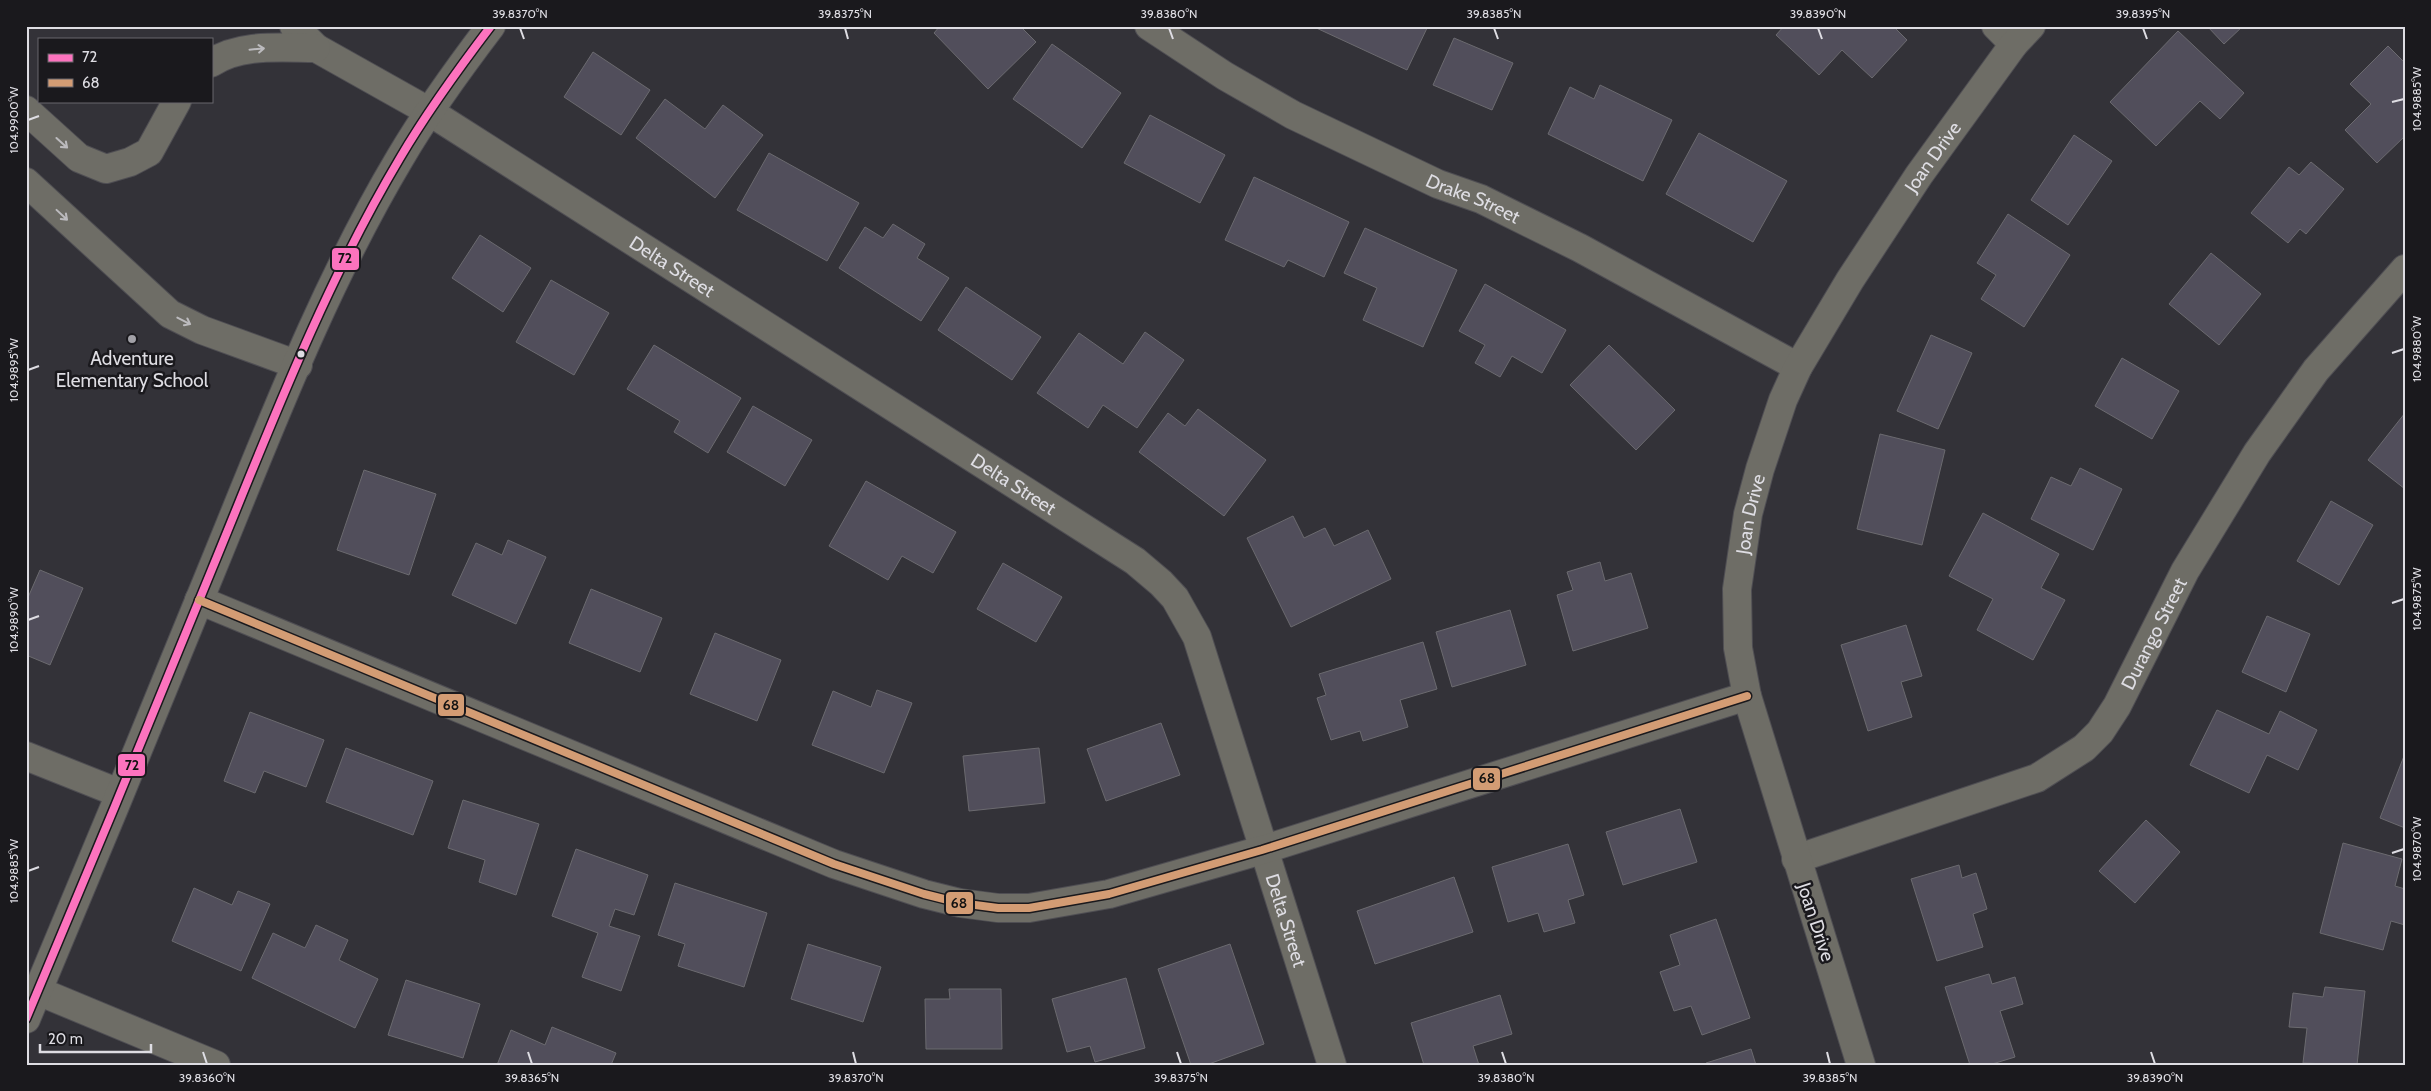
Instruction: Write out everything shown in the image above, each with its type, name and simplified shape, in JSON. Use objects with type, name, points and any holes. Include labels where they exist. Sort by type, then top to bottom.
[{"type":"street","points":[[294,26],[313,37]]},
{"type":"street","points":[[26,1019],[330,290],[367,215],[401,155],[455,72],[491,26]]},
{"type":"street","name":"Drake Street","points":[[1149,26],[1225,76],[1293,116],[1438,184],[1482,199],[1572,244],[1798,368]]},
{"type":"street","name":"Joan Drive","points":[[1861,1065],[1747,696],[1738,648],[1737,589],[1747,523],[1760,469],[1783,400],[1798,368],[1850,280],[2014,32]]},
{"type":"street","points":[[212,61],[221,56],[313,37]]},
{"type":"street","name":"Delta Street","points":[[313,37],[1135,561],[1161,583],[1175,598],[1197,637],[1262,850],[1332,1065]]},
{"type":"street","points":[[26,110],[79,158],[106,169],[130,162],[149,152],[176,102]]},
{"type":"street","points":[[26,182],[170,314],[202,330],[298,365]]},
{"type":"street","name":"Durango Street","points":[[1796,859],[2037,778],[2084,748],[2100,732],[2117,706],[2185,571],[2257,453],[2316,370],[2405,269]]},
{"type":"street","points":[[200,600],[834,864],[933,897],[998,908],[1028,908],[1109,894],[1262,850],[1747,696]]},
{"type":"street","points":[[26,756],[119,793]]},
{"type":"street","points":[[38,991],[216,1065]]},
{"type":"building","points":[[940,26],[1020,26],[1036,42],[988,89],[934,33]]},
{"type":"building","points":[[1312,26],[1428,26],[1407,70]]},
{"type":"building","points":[[1784,26],[1893,26],[1907,40],[1872,78],[1842,50],[1819,75],[1776,35]]},
{"type":"building","points":[[2207,26],[2243,26],[2224,44]]},
{"type":"building","points":[[2178,31],[2244,93],[2220,119],[2200,101],[2156,146],[2110,102]]},
{"type":"building","points":[[1454,38],[1513,63],[1492,110],[1433,85]]},
{"type":"building","points":[[1052,44],[1121,93],[1082,148],[1013,99]]},
{"type":"building","points":[[2388,46],[2405,63],[2405,136],[2377,163],[2345,130],[2371,104],[2350,84]]},
{"type":"building","points":[[593,52],[650,90],[621,135],[564,97]]},
{"type":"building","points":[[1600,85],[1672,120],[1643,181],[1548,134],[1570,87],[1594,99]]},
{"type":"building","points":[[665,99],[705,129],[723,105],[763,135],[715,198],[636,138]]},
{"type":"building","points":[[1150,115],[1225,155],[1200,203],[1124,163]]},
{"type":"building","points":[[1699,133],[1787,181],[1753,242],[1666,194]]},
{"type":"building","points":[[2074,135],[2112,161],[2068,225],[2031,200]]},
{"type":"building","points":[[769,153],[859,203],[827,261],[737,210]]},
{"type":"building","points":[[2311,162],[2344,189],[2306,234],[2300,229],[2288,243],[2251,213],[2289,167],[2299,175]]},
{"type":"building","points":[[1254,177],[1349,222],[1324,277],[1288,260],[1284,267],[1225,240]]},
{"type":"building","points":[[2008,214],[2070,255],[2024,327],[1981,299],[1996,275],[1977,263]]},
{"type":"building","points":[[893,224],[925,244],[917,258],[949,278],[921,321],[839,268],[865,227],[883,238]]},
{"type":"building","points":[[1365,228],[1457,270],[1423,347],[1363,320],[1377,288],[1344,273]]},
{"type":"building","points":[[480,235],[531,268],[503,312],[452,278]]},
{"type":"building","points":[[2211,253],[2261,294],[2219,345],[2169,304]]},
{"type":"building","points":[[551,280],[609,313],[574,375],[516,342]]},
{"type":"building","points":[[1485,284],[1566,330],[1542,373],[1512,356],[1500,377],[1475,363],[1485,345],[1459,331]]},
{"type":"building","points":[[966,287],[1041,337],[1012,380],[938,330]]},
{"type":"building","points":[[1145,332],[1184,360],[1137,428],[1103,405],[1088,428],[1037,393],[1079,333],[1123,364]]},
{"type":"building","points":[[1931,335],[1972,353],[1938,429],[1897,411]]},
{"type":"building","points":[[654,345],[741,398],[708,453],[674,432],[680,421],[627,389]]},
{"type":"building","points":[[1609,345],[1675,410],[1636,450],[1570,385]]},
{"type":"building","points":[[2122,358],[2179,391],[2152,439],[2095,406]]},
{"type":"building","points":[[753,406],[812,440],[785,486],[727,452]]},
{"type":"building","points":[[1198,409],[1266,460],[1224,516],[1139,452],[1168,413],[1185,426]]},
{"type":"building","points":[[2405,413],[2405,489],[2368,460]]},
{"type":"building","points":[[1880,434],[1945,450],[1922,545],[1857,529]]},
{"type":"building","points":[[2080,468],[2122,489],[2093,550],[2031,519],[2051,477],[2071,486]]},
{"type":"building","points":[[364,470],[436,494],[409,575],[337,550]]},
{"type":"building","points":[[866,481],[956,532],[933,573],[902,556],[888,580],[829,546]]},
{"type":"building","points":[[2331,501],[2373,525],[2339,585],[2297,561]]},
{"type":"building","points":[[1983,513],[2059,554],[2041,588],[2065,600],[2033,660],[1977,630],[1993,599],[1949,576]]},
{"type":"building","points":[[1293,516],[1304,538],[1325,528],[1334,546],[1368,530],[1391,579],[1291,627],[1247,538]]},
{"type":"building","points":[[508,540],[546,557],[516,624],[452,595],[476,543],[502,555]]},
{"type":"building","points":[[1600,562],[1605,581],[1631,573],[1648,628],[1573,651],[1557,595],[1573,590],[1567,572]]},
{"type":"building","points":[[1003,563],[1062,597],[1036,642],[977,609]]},
{"type":"building","points":[[40,570],[83,588],[50,665],[26,655],[26,602]]},
{"type":"building","points":[[591,589],[662,618],[640,672],[569,643]]},
{"type":"building","points":[[1510,610],[1526,665],[1452,687],[1436,632]]},
{"type":"building","points":[[2267,616],[2310,634],[2286,692],[2242,672]]},
{"type":"building","points":[[1906,625],[1922,676],[1901,682],[1912,717],[1868,731],[1841,645]]},
{"type":"building","points":[[715,633],[781,660],[757,721],[690,694]]},
{"type":"building","points":[[1423,642],[1437,689],[1400,700],[1408,727],[1363,741],[1360,731],[1331,740],[1317,698],[1326,695],[1319,674]]},
{"type":"building","points":[[877,690],[912,703],[884,773],[812,745],[833,691],[871,707]]},
{"type":"building","points":[[2217,710],[2269,734],[2280,711],[2317,730],[2298,770],[2267,755],[2249,793],[2190,765]]},
{"type":"building","points":[[250,712],[324,740],[306,787],[264,771],[255,793],[224,781]]},
{"type":"building","points":[[1161,723],[1180,775],[1106,801],[1087,749]]},
{"type":"building","points":[[346,748],[433,781],[413,835],[326,802]]},
{"type":"building","points":[[1039,748],[1045,803],[969,811],[963,756]]},
{"type":"building","points":[[2405,756],[2405,828],[2380,818]]},
{"type":"building","points":[[463,800],[539,824],[516,895],[479,882],[485,860],[448,848]]},
{"type":"building","points":[[1680,809],[1697,862],[1623,885],[1606,832]]},
{"type":"building","points":[[2146,820],[2180,852],[2135,903],[2099,871]]},
{"type":"building","points":[[2343,843],[2402,859],[2395,886],[2405,889],[2405,925],[2391,921],[2383,950],[2320,933]]},
{"type":"building","points":[[1568,844],[1584,895],[1568,900],[1575,923],[1544,932],[1538,913],[1508,922],[1492,867]]},
{"type":"building","points":[[576,849],[648,875],[634,915],[615,909],[609,926],[640,936],[621,991],[582,977],[598,933],[552,916]]},
{"type":"building","points":[[1959,865],[1962,878],[1976,873],[1987,909],[1973,914],[1983,947],[1937,961],[1911,879]]},
{"type":"building","points":[[1454,877],[1473,932],[1375,964],[1357,911]]},
{"type":"building","points":[[675,883],[767,913],[744,987],[678,966],[685,944],[658,935]]},
{"type":"building","points":[[194,888],[232,905],[238,891],[270,904],[241,971],[172,941]]},
{"type":"building","points":[[1716,919],[1750,1018],[1702,1035],[1691,1006],[1674,1011],[1660,972],[1680,965],[1670,935]]},
{"type":"building","points":[[316,925],[348,940],[339,960],[378,979],[355,1028],[252,978],[273,933],[305,948]]},
{"type":"building","points":[[808,944],[881,967],[863,1022],[791,999]]},
{"type":"building","points":[[1230,944],[1264,1044],[1206,1065],[1191,1065],[1158,969]]},
{"type":"building","points":[[1989,974],[1992,984],[2015,977],[2023,1004],[2000,1011],[2015,1057],[1989,1065],[1970,1065],[1945,987]]},
{"type":"building","points":[[1126,978],[1145,1048],[1095,1062],[1090,1046],[1067,1052],[1052,999]]},
{"type":"building","points":[[406,980],[480,1004],[463,1058],[388,1035]]},
{"type":"building","points":[[2325,987],[2365,991],[2357,1065],[2303,1063],[2307,1028],[2289,1027],[2293,993],[2323,997]]},
{"type":"building","points":[[949,989],[1001,989],[1002,1049],[926,1049],[925,999],[950,999]]},
{"type":"building","points":[[1500,995],[1512,1034],[1473,1046],[1479,1065],[1424,1065],[1411,1023]]},
{"type":"building","points":[[552,1027],[616,1053],[611,1065],[497,1065],[511,1030],[545,1045]]},
{"type":"building","points":[[1751,1049],[1756,1065],[1706,1065],[1706,1063]]},
{"type":"transit line","name":"72","points":[[26,1019],[276,412],[322,308],[346,257],[400,158],[444,90],[491,26]]},
{"type":"transit line","name":"68","points":[[199,600],[834,864],[924,894],[960,903],[998,908],[1029,908],[1109,894],[1262,850],[1747,696]]},
{"type":"place","name":"Adventure Elementary School","points":[[132,339]]}]
